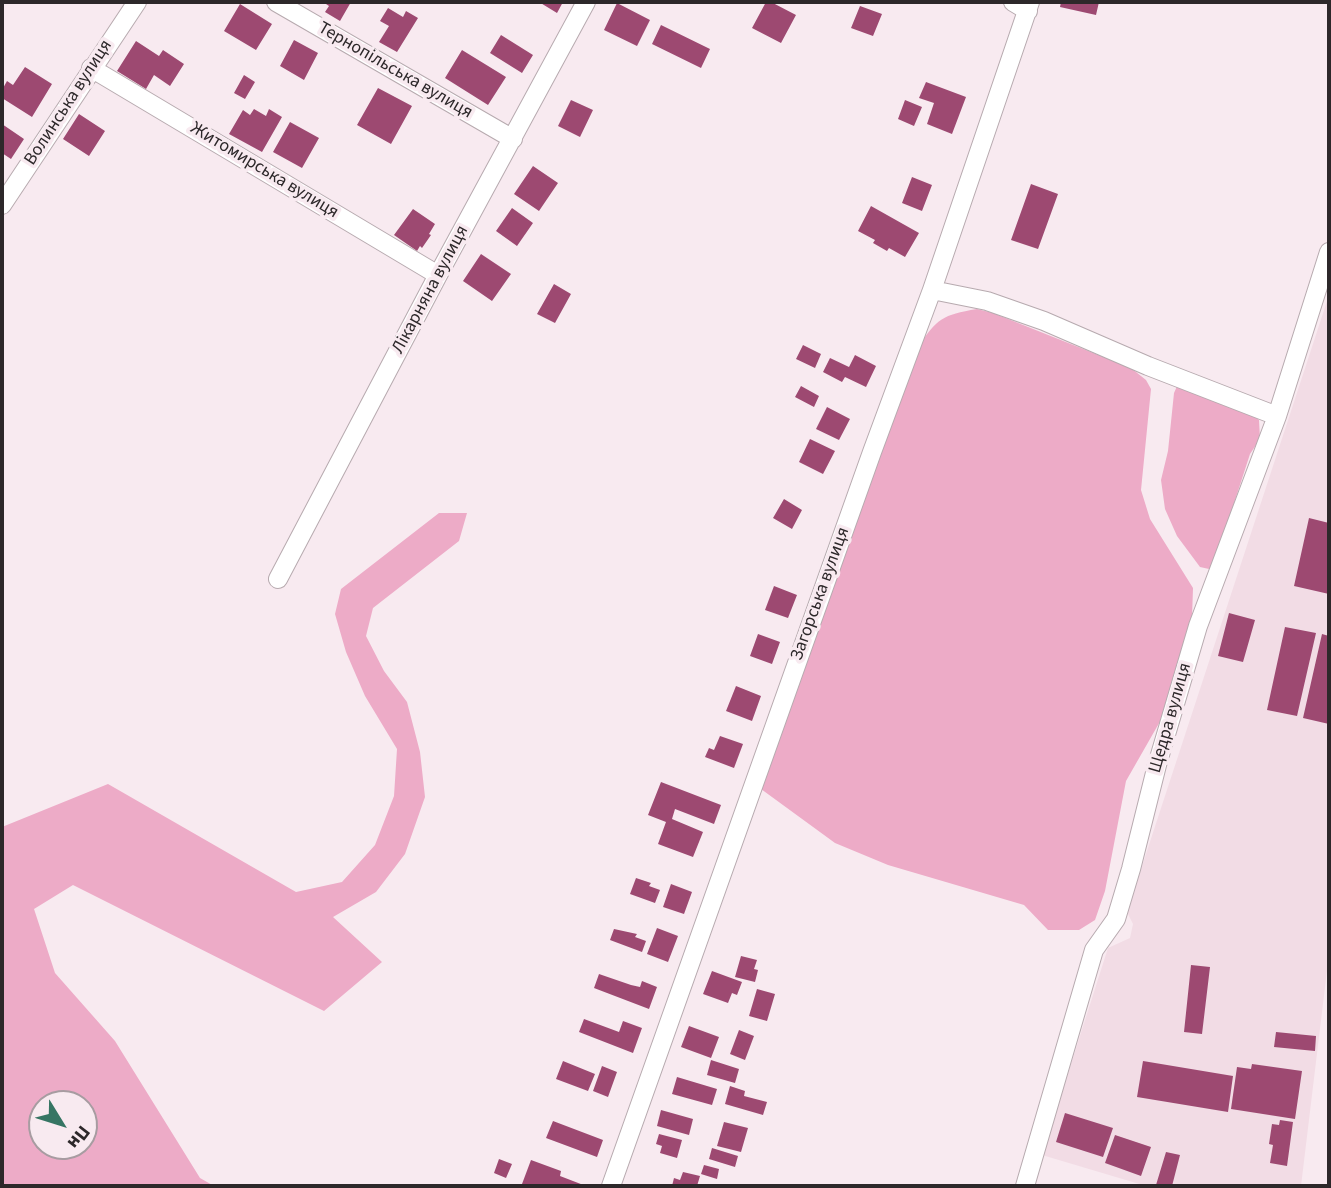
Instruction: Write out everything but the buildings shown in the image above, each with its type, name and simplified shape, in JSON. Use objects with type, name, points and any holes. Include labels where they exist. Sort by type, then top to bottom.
[{"type":"street","name":"Волинська вулиця","points":[[2,205],[136,2]]},
{"type":"street","name":"Тернопільська вулиця","points":[[276,2],[513,139]]},
{"type":"street","name":"Лікарняна вулиця","points":[[278,579],[586,2]]},
{"type":"street","name":"Загорська вулиця","points":[[611,1186],[932,290],[1023,5]]},
{"type":"street","name":"Житомирська вулиця","points":[[91,68],[438,275]]},
{"type":"street","name":"Щедра вулиця","points":[[1025,1186],[1094,950],[1116,919],[1198,626],[1277,416],[1329,252]]},
{"type":"street","points":[[932,290],[987,301],[1044,321],[1148,366],[1277,416]]},
{"type":"shaded area","points":[[1329,295],[1329,954],[1301,1186],[1146,1186],[1042,1155],[1108,948],[1130,938],[1133,924],[1127,912]]},
{"type":"shaded area","points":[[977,309],[1131,368],[1146,380],[1151,389],[1141,490],[1150,519],[1193,588],[1192,618],[1162,718],[1126,781],[1105,891],[1095,920],[1079,930],[1048,930],[1024,905],[888,865],[835,843],[761,789],[917,348],[930,330],[948,316]]},
{"type":"shaded area","points":[[1178,384],[1244,408],[1259,420],[1260,439],[1250,454],[1215,562],[1209,569],[1200,567],[1177,536],[1165,509],[1161,480],[1168,451],[1174,393]]},
{"type":"shaded area","points":[[439,513],[467,513],[459,541],[373,608],[366,636],[384,671],[407,702],[420,752],[425,797],[405,854],[376,892],[333,917],[382,962],[324,1011],[73,885],[34,909],[55,973],[115,1041],[200,1178],[214,1186],[2,1186],[2,827],[108,784],[296,892],[342,882],[375,845],[394,796],[397,749],[365,696],[346,652],[335,614],[341,589]]}]
